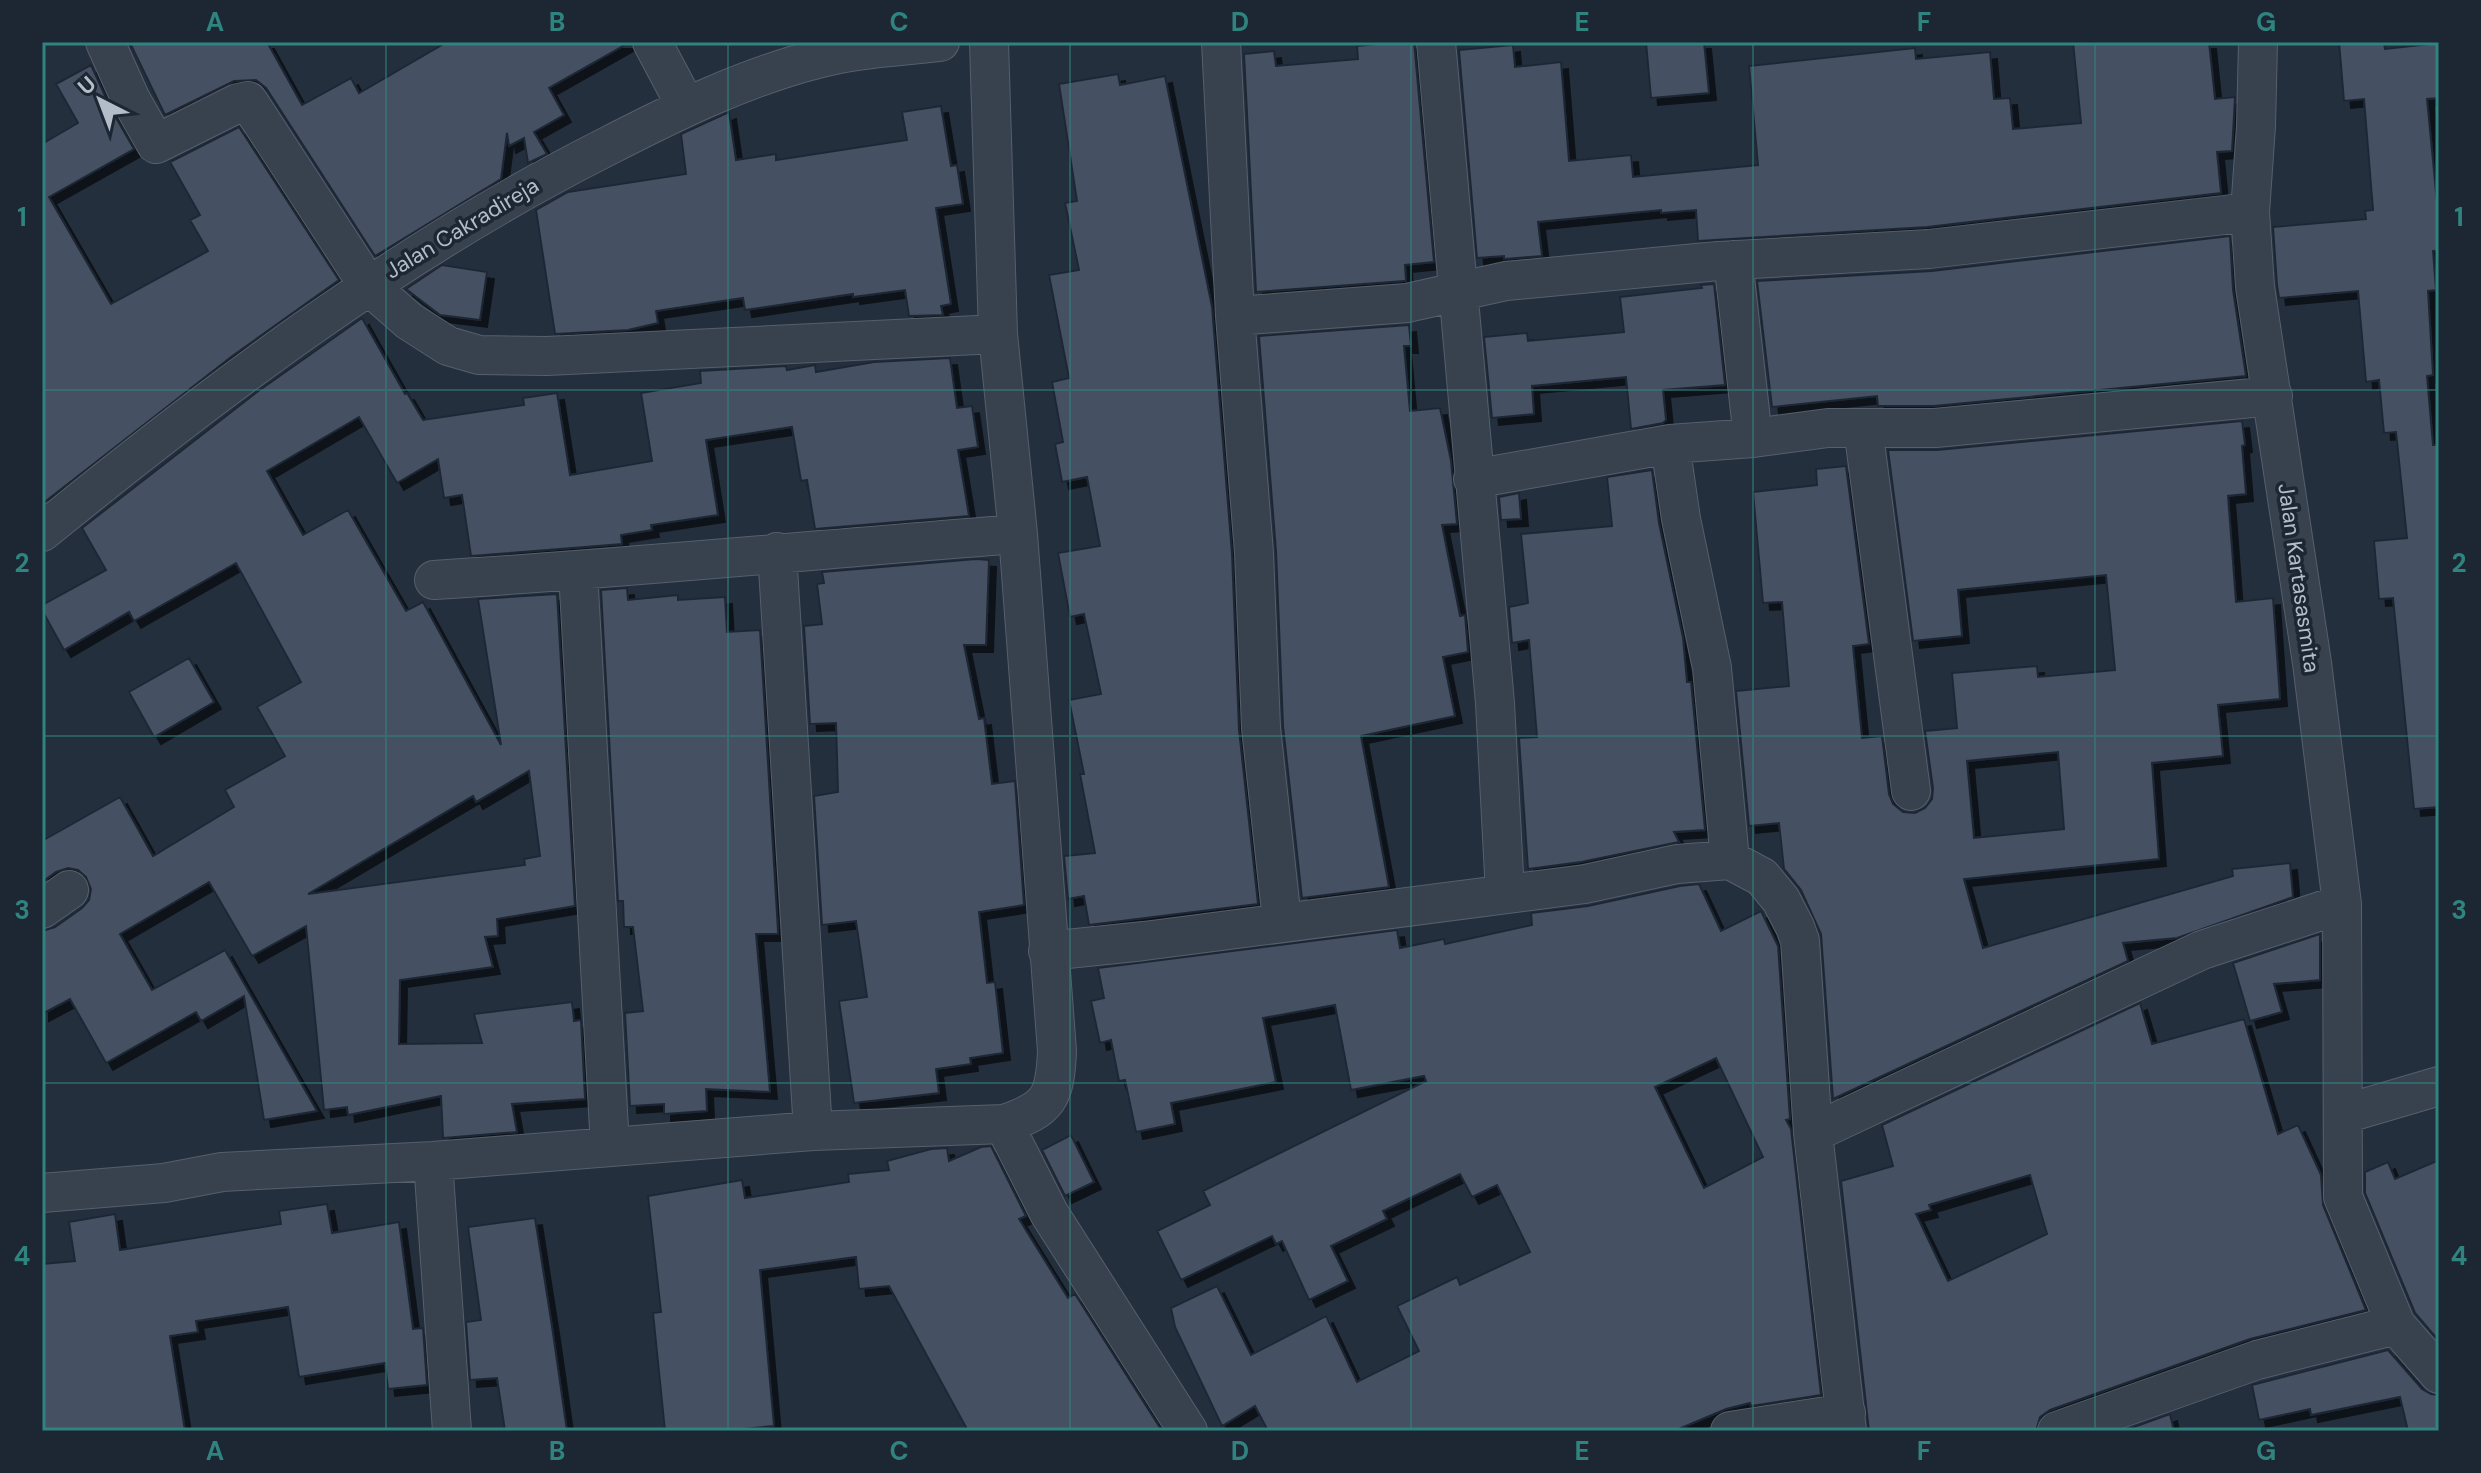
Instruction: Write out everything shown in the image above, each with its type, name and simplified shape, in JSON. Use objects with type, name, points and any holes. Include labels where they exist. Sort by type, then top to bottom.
[{"type":"street","points":[[105,42],[131,100],[156,144],[238,103],[248,101],[368,285],[409,321],[448,346],[479,355],[547,356],[998,334]]},
{"type":"street","points":[[652,42],[686,106]]},
{"type":"street","name":"Jalan Cakradireja","points":[[42,532],[243,373],[368,285],[545,177],[686,106],[748,80],[823,57],[940,42]]},
{"type":"street","points":[[42,1193],[164,1183],[222,1172],[433,1161],[813,1131],[1004,1124],[1033,1114],[1046,1101],[1056,1081],[1057,1051],[1018,534],[998,334],[989,42]]},
{"type":"street","points":[[1221,42],[1235,316],[1254,553],[1261,728],[1282,921]]},
{"type":"street","points":[[1436,42],[1495,703],[1505,894]]},
{"type":"street","name":"Jalan Kartasasmita","points":[[2258,42],[2250,212],[2255,287],[2312,663],[2342,904],[2343,1197],[2396,1325],[2439,1374]]},
{"type":"street","points":[[1235,316],[1407,303],[1506,281],[1733,260],[1929,249],[2250,212]]},
{"type":"street","points":[[1733,260],[1753,438]]},
{"type":"street","points":[[1473,479],[1670,444],[1828,428],[1935,428],[2273,396]]},
{"type":"street","points":[[1863,428],[1911,791]]},
{"type":"street","points":[[1670,444],[1681,519],[1712,668],[1730,860]]},
{"type":"street","points":[[434,580],[1018,534]]},
{"type":"street","points":[[777,552],[813,1131]]},
{"type":"street","points":[[578,571],[610,1147]]},
{"type":"street","points":[[1048,951],[1585,884],[1677,864],[1730,860],[1762,877],[1781,900],[1800,941],[1813,1133],[1846,1422],[1730,1431]]},
{"type":"street","points":[[1813,1133],[2202,950],[2342,904]]},
{"type":"street","points":[[2344,1114],[2439,1086]]},
{"type":"street","points":[[1004,1124],[1049,1213],[1188,1431]]},
{"type":"street","points":[[433,1161],[452,1431]]},
{"type":"street","points":[[2057,1431],[2257,1360],[2396,1325]]},
{"type":"building","points":[[267,42],[302,105],[351,78],[359,93],[447,42],[630,42],[549,88],[564,115],[534,132],[547,154],[528,163],[524,138],[509,146],[507,133],[501,179],[375,256],[266,88],[256,80],[234,81],[165,115],[130,43]]},
{"type":"building","points":[[1414,42],[1434,262],[1405,265],[1406,281],[1256,292],[1244,54],[1274,51],[1276,66],[1358,59],[1357,46]]},
{"type":"building","points":[[1646,42],[1704,42],[1709,93],[1651,98]]},
{"type":"building","points":[[2073,42],[2209,42],[2215,99],[2235,97],[2232,151],[2217,152],[2221,193],[1927,227],[1698,241],[1696,210],[1661,213],[1661,210],[1538,222],[1542,256],[1477,258],[1459,50],[1513,45],[1515,67],[1561,62],[1569,161],[1631,155],[1633,177],[1758,165],[1749,66],[1915,48],[1916,59],[1990,52],[1994,99],[2010,98],[2013,129],[2081,123]]},
{"type":"building","points":[[2339,42],[2384,42],[2385,49],[2439,43],[2439,98],[2427,99],[2439,250],[2433,251],[2436,290],[2428,291],[2433,375],[2427,376],[2433,445],[2439,445],[2439,807],[2414,809],[2393,598],[2379,599],[2374,541],[2407,538],[2396,432],[2384,433],[2379,380],[2366,382],[2358,291],[2279,298],[2277,285],[2273,227],[2366,219],[2365,211],[2373,210],[2364,99],[2344,101]]},
{"type":"building","points":[[91,65],[134,149],[49,197],[111,304],[208,251],[190,220],[200,215],[170,162],[239,127],[339,280],[231,357],[42,504],[42,144],[78,123],[56,84]]},
{"type":"building","points":[[1118,74],[1120,85],[1165,76],[1212,307],[1232,554],[1239,730],[1258,904],[1089,925],[1084,896],[1068,899],[1064,856],[1095,853],[1069,700],[1101,694],[1084,614],[1070,617],[1058,553],[1100,546],[1087,477],[1062,482],[1055,444],[1063,442],[1052,382],[1069,378],[1049,275],[1079,270],[1065,203],[1077,201],[1059,84]]},
{"type":"building","points":[[941,106],[951,166],[957,165],[963,204],[936,208],[951,304],[941,306],[943,315],[909,316],[905,290],[853,297],[853,294],[745,310],[743,298],[656,311],[658,323],[628,330],[555,334],[536,210],[568,192],[686,174],[681,134],[729,112],[736,160],[776,154],[776,160],[907,140],[902,112]]},
{"type":"building","points":[[2230,236],[2233,290],[2246,376],[1934,406],[1878,406],[1877,396],[1772,407],[1757,281],[1932,271]]},
{"type":"building","points":[[442,265],[487,272],[480,320],[440,315],[406,289]]},
{"type":"building","points":[[1714,284],[1725,385],[1663,390],[1666,420],[1663,423],[1631,429],[1626,377],[1532,386],[1534,414],[1492,418],[1484,337],[1527,333],[1528,341],[1624,332],[1620,297]]},
{"type":"building","points":[[362,318],[423,420],[524,405],[523,398],[557,393],[570,475],[652,461],[641,393],[701,383],[700,371],[786,366],[787,370],[815,365],[816,372],[874,362],[950,358],[957,408],[972,406],[978,447],[958,450],[969,516],[815,529],[807,480],[801,481],[792,427],[706,440],[718,515],[651,525],[652,530],[621,535],[622,544],[471,556],[462,495],[444,498],[438,459],[397,483],[359,417],[267,471],[303,535],[348,510],[406,611],[423,602],[501,745],[478,599],[557,594],[575,906],[497,919],[498,936],[485,937],[493,967],[400,980],[399,1044],[482,1043],[474,1014],[572,1002],[574,1021],[581,1020],[585,1099],[512,1104],[517,1132],[443,1138],[441,1096],[348,1115],[347,1107],[324,1110],[306,926],[252,956],[209,882],[120,934],[152,990],[225,950],[317,1111],[264,1120],[244,996],[201,1021],[196,1012],[106,1063],[70,999],[42,1014],[42,931],[55,927],[82,908],[89,900],[91,889],[86,877],[78,870],[68,868],[42,882],[42,841],[120,797],[153,856],[234,807],[225,790],[285,756],[257,707],[301,682],[236,563],[134,621],[129,612],[64,650],[42,610],[42,605],[106,570],[82,528],[257,392]],"holes":[[[529,771],[540,856],[524,859],[525,865],[308,894],[473,796],[476,802]]]},
{"type":"building","points":[[1409,325],[1411,346],[1404,346],[1410,411],[1440,408],[1451,461],[1457,524],[1442,525],[1460,616],[1465,615],[1468,652],[1443,657],[1455,716],[1361,736],[1389,887],[1302,898],[1283,726],[1276,551],[1259,336]]},
{"type":"building","points":[[2242,421],[2246,494],[2228,496],[2236,602],[2273,598],[2280,699],[2218,705],[2223,756],[2152,763],[2159,859],[1964,879],[1983,948],[2233,876],[2232,869],[2290,863],[2293,897],[2177,938],[2123,943],[2128,961],[1833,1099],[1821,934],[1801,890],[1784,869],[1779,823],[1749,826],[1736,691],[1789,686],[1782,602],[1763,603],[1753,492],[1817,485],[1816,469],[1846,466],[1869,644],[1853,646],[1862,738],[1882,736],[1889,794],[1893,804],[1903,812],[1915,813],[1925,808],[1932,799],[1925,731],[1957,728],[1952,673],[2037,666],[2038,677],[2115,670],[2106,575],[1958,590],[1962,636],[1913,641],[1888,450],[1937,450]],"holes":[[[2058,752],[2064,829],[1974,838],[1967,761]]]},
{"type":"building","points":[[1652,470],[1659,523],[1683,638],[1687,682],[1691,682],[1705,830],[1674,832],[1679,842],[1581,862],[1528,869],[1519,738],[1537,737],[1529,640],[1512,643],[1509,607],[1528,603],[1521,534],[1612,526],[1607,477]]},
{"type":"building","points":[[1519,493],[1521,519],[1501,520],[1499,497]]},
{"type":"building","points":[[989,560],[986,645],[964,645],[979,719],[984,718],[992,784],[1015,781],[1024,905],[979,912],[987,983],[995,982],[1003,1053],[970,1058],[971,1064],[936,1069],[939,1093],[854,1103],[839,1001],[867,997],[856,921],[822,925],[814,796],[838,792],[836,723],[810,724],[804,626],[822,624],[817,584],[824,583],[822,572]]},
{"type":"building","points":[[627,588],[628,600],[678,595],[678,600],[725,597],[727,632],[760,630],[778,931],[778,934],[756,934],[770,1092],[706,1089],[707,1111],[664,1114],[664,1104],[630,1106],[625,1013],[643,1011],[633,927],[624,927],[623,901],[618,901],[601,590]]},
{"type":"building","points":[[189,658],[214,702],[154,737],[129,692]]},
{"type":"building","points":[[1699,884],[1721,931],[1761,911],[1778,946],[1790,1119],[1786,1120],[1791,1129],[1821,1395],[1751,1406],[1750,1403],[1726,1409],[1674,1431],[1268,1431],[1255,1406],[1222,1426],[1175,1327],[1171,1308],[1217,1286],[1251,1355],[1326,1316],[1357,1382],[1419,1351],[1397,1306],[1457,1277],[1460,1285],[1530,1252],[1497,1185],[1472,1197],[1460,1174],[1383,1211],[1387,1219],[1331,1246],[1348,1281],[1309,1300],[1282,1241],[1276,1244],[1272,1236],[1181,1280],[1157,1231],[1210,1205],[1203,1191],[1426,1081],[1424,1076],[1351,1090],[1335,1005],[1263,1018],[1276,1082],[1171,1103],[1175,1124],[1136,1132],[1125,1080],[1119,1081],[1111,1040],[1100,1043],[1091,1001],[1104,998],[1098,968],[1397,930],[1400,948],[1444,939],[1445,944],[1532,925],[1531,913],[1588,906]],"holes":[[[1716,1058],[1763,1157],[1704,1188],[1655,1087]]]},
{"type":"building","points":[[2320,934],[2320,980],[2274,984],[2282,1012],[2250,1021],[2233,963]]},
{"type":"building","points":[[2140,1003],[2152,1044],[2244,1019],[2278,1134],[2298,1125],[2321,1175],[2323,1205],[2366,1310],[2250,1339],[2050,1410],[2040,1417],[2036,1431],[1869,1431],[1841,1181],[1893,1166],[1882,1125]],"holes":[[[2030,1175],[2047,1234],[1948,1281],[1916,1214],[1931,1210],[1929,1205]]]},
{"type":"building","points":[[1071,1135],[1094,1182],[1065,1196],[1042,1150]]},
{"type":"building","points":[[991,1146],[1026,1216],[1019,1219],[1068,1298],[1075,1294],[1162,1431],[968,1431],[889,1286],[859,1289],[856,1257],[760,1270],[774,1426],[720,1431],[665,1431],[653,1313],[661,1312],[648,1196],[742,1180],[745,1198],[849,1182],[848,1174],[889,1170],[887,1161],[931,1149],[947,1148],[949,1161],[981,1147]]},
{"type":"building","points":[[2439,1160],[2439,1341],[2415,1313],[2365,1193],[2365,1172],[2388,1162],[2395,1179]]},
{"type":"building","points":[[327,1204],[332,1233],[399,1222],[413,1329],[423,1328],[427,1385],[388,1389],[385,1363],[299,1377],[288,1307],[196,1321],[198,1332],[170,1336],[185,1431],[42,1431],[42,1264],[75,1261],[69,1222],[115,1214],[120,1250],[281,1224],[279,1211]]},
{"type":"building","points":[[535,1218],[567,1431],[505,1431],[497,1378],[470,1380],[466,1322],[481,1320],[468,1227]]},
{"type":"building","points":[[2388,1350],[2422,1389],[2439,1395],[2439,1431],[2408,1431],[2400,1397],[2311,1415],[2310,1409],[2259,1420],[2252,1385]]},
{"type":"building","points":[[2170,1414],[2174,1431],[2123,1431]]}]
